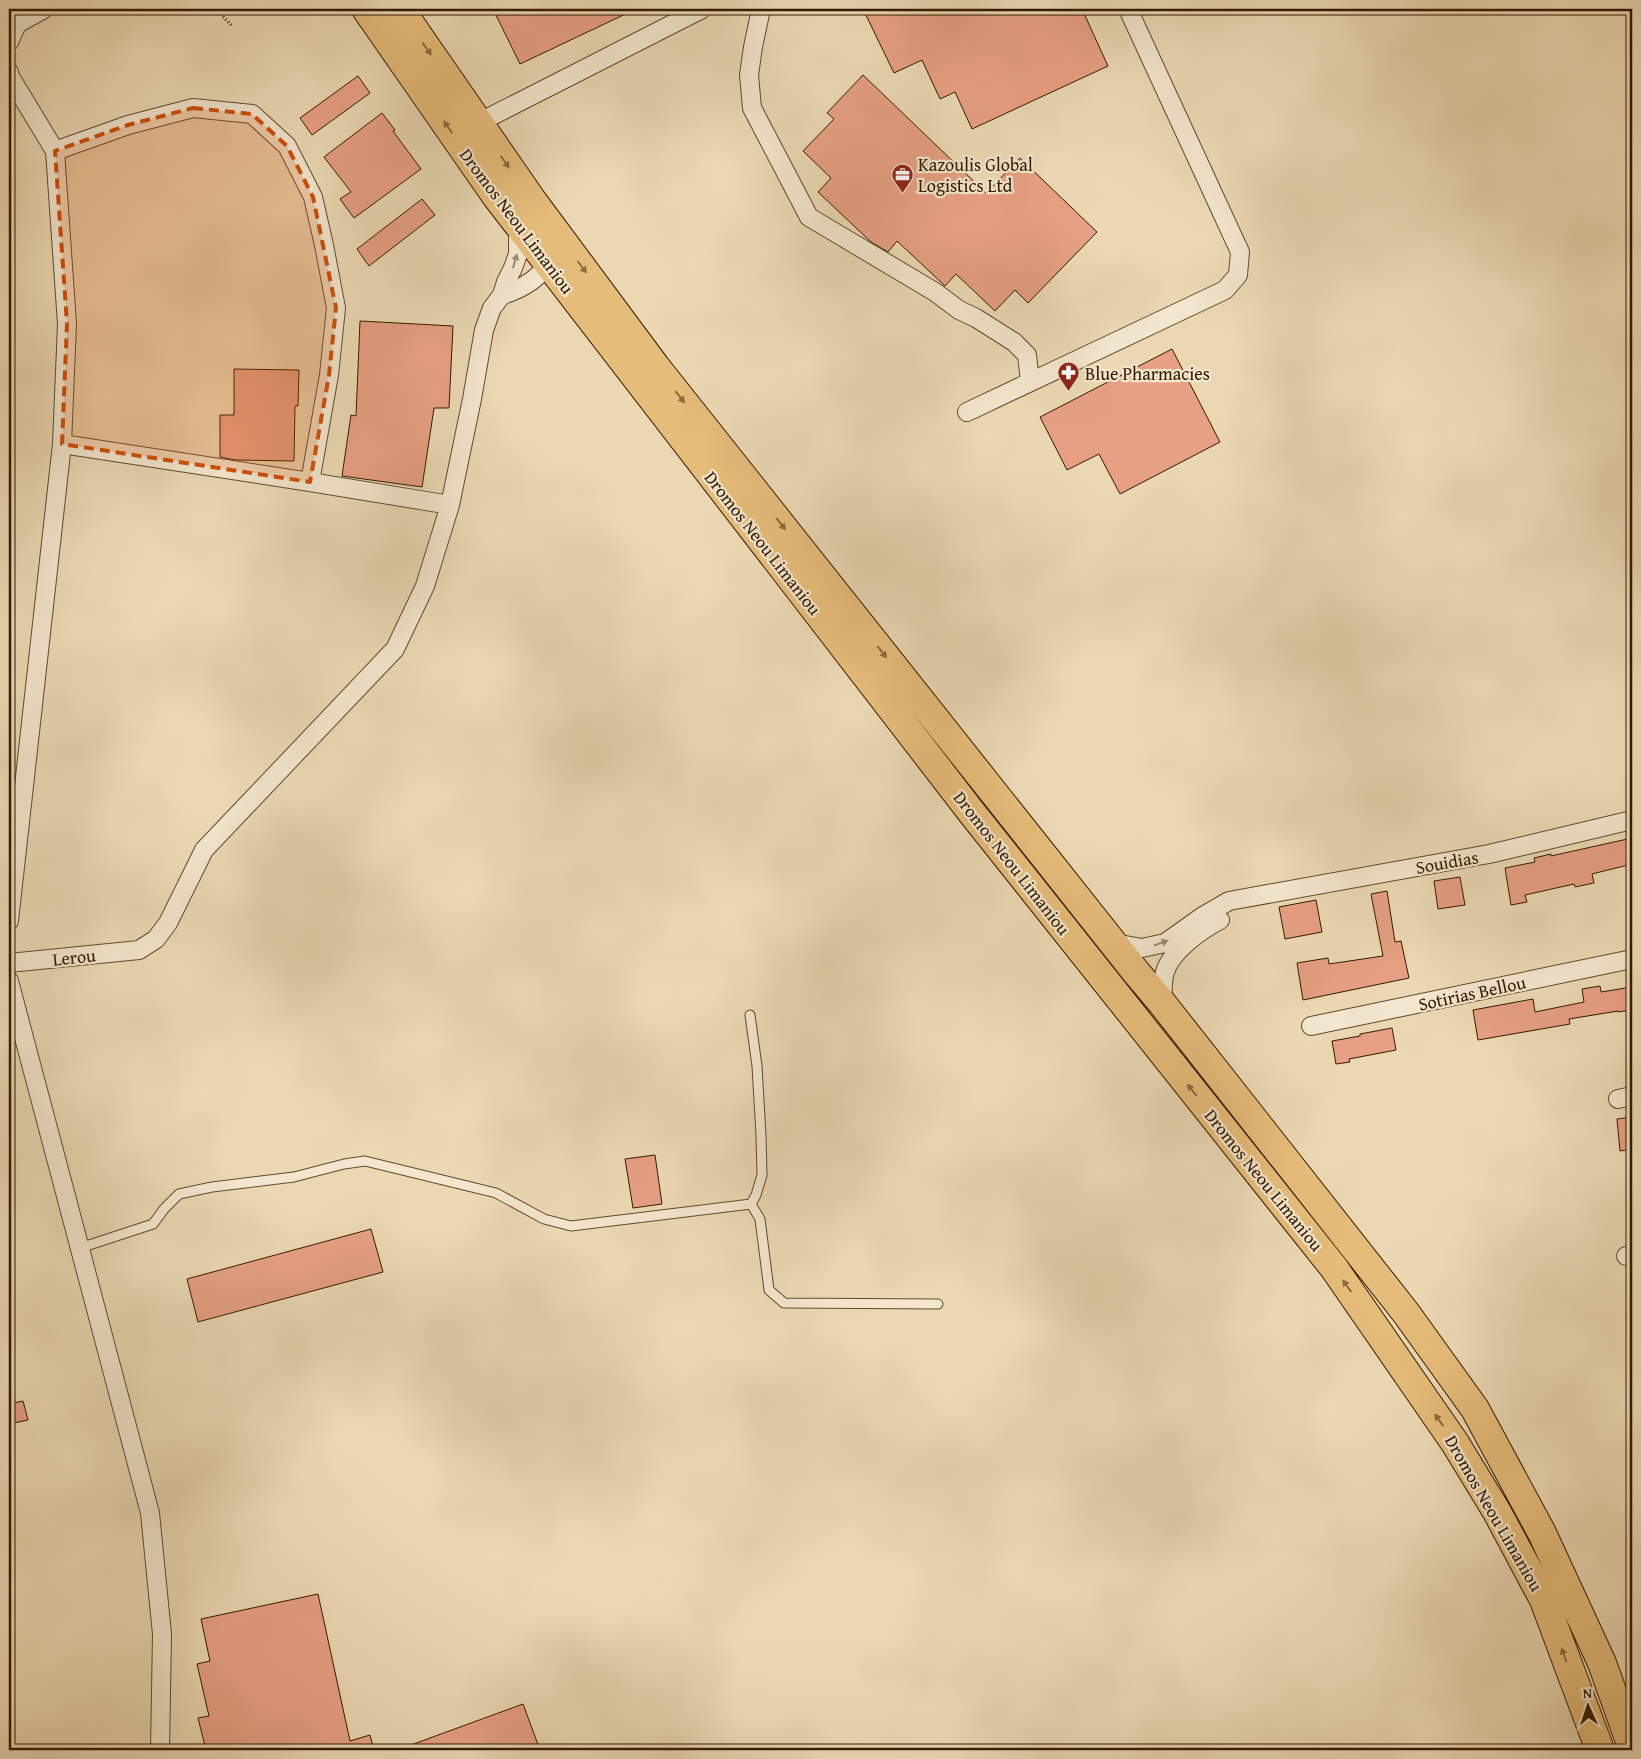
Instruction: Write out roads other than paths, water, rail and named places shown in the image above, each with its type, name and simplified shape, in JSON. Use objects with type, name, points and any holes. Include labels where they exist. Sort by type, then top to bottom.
[{"type":"main road","name":"Dromos Neou Limaniou","points":[[366,9],[496,196],[549,265],[972,813],[1334,1268],[1455,1443],[1497,1512],[1544,1600],[1600,1750]]},
{"type":"main road","name":"Dromos Neou Limaniou","points":[[400,9],[532,200],[656,367],[1406,1313],[1475,1409],[1542,1533],[1602,1663],[1632,1747]]},
{"type":"street","points":[[9,42],[16,24],[44,9]]},
{"type":"street","points":[[478,123],[702,9]]},
{"type":"street","points":[[762,9],[752,48],[749,75],[752,108],[809,217],[1014,342],[1027,355],[1030,382]]},
{"type":"street","points":[[967,412],[1225,290],[1238,274],[1240,252],[1128,9]]},
{"type":"street","points":[[9,72],[9,75],[55,151],[67,324],[62,444],[9,921]]},
{"type":"street","points":[[55,151],[128,125],[193,108],[252,114],[287,146],[313,197],[336,308],[329,375],[310,482]]},
{"type":"street","points":[[502,295],[520,289],[549,265],[553,254],[546,236],[537,221],[532,200]]},
{"type":"street","points":[[62,444],[450,505],[484,330],[492,308],[502,295],[518,254],[518,224]]},
{"type":"street","name":"Lerou","points":[[9,963],[139,950],[156,939],[168,923],[204,850],[395,649],[425,586],[450,505]]},
{"type":"street","name":"Souidias","points":[[1114,943],[1142,948],[1165,943],[1203,916],[1229,901],[1489,854],[1632,820]]},
{"type":"street","name":"Souidias","points":[[1162,1003],[1165,973],[1174,955],[1207,927],[1259,897]]},
{"type":"street","name":"Sotirias Bellou","points":[[1311,1026],[1632,959]]},
{"type":"street","points":[[9,981],[150,1513],[162,1634],[160,1750]]},
{"type":"lane","points":[[750,1015],[757,1076],[762,1175],[751,1204]]},
{"type":"lane","points":[[80,1248],[153,1224],[164,1209],[179,1194],[212,1187],[294,1177],[344,1164],[365,1161],[496,1193],[544,1219],[571,1226],[751,1204]]},
{"type":"lane","points":[[751,1204],[760,1219],[769,1290],[784,1303],[938,1304]]},
{"type":"place","name":"Kazoulis Global Logistics Ltd","points":[[902,193]]},
{"type":"place","name":"Blue Pharmacies","points":[[1069,392]]}]
